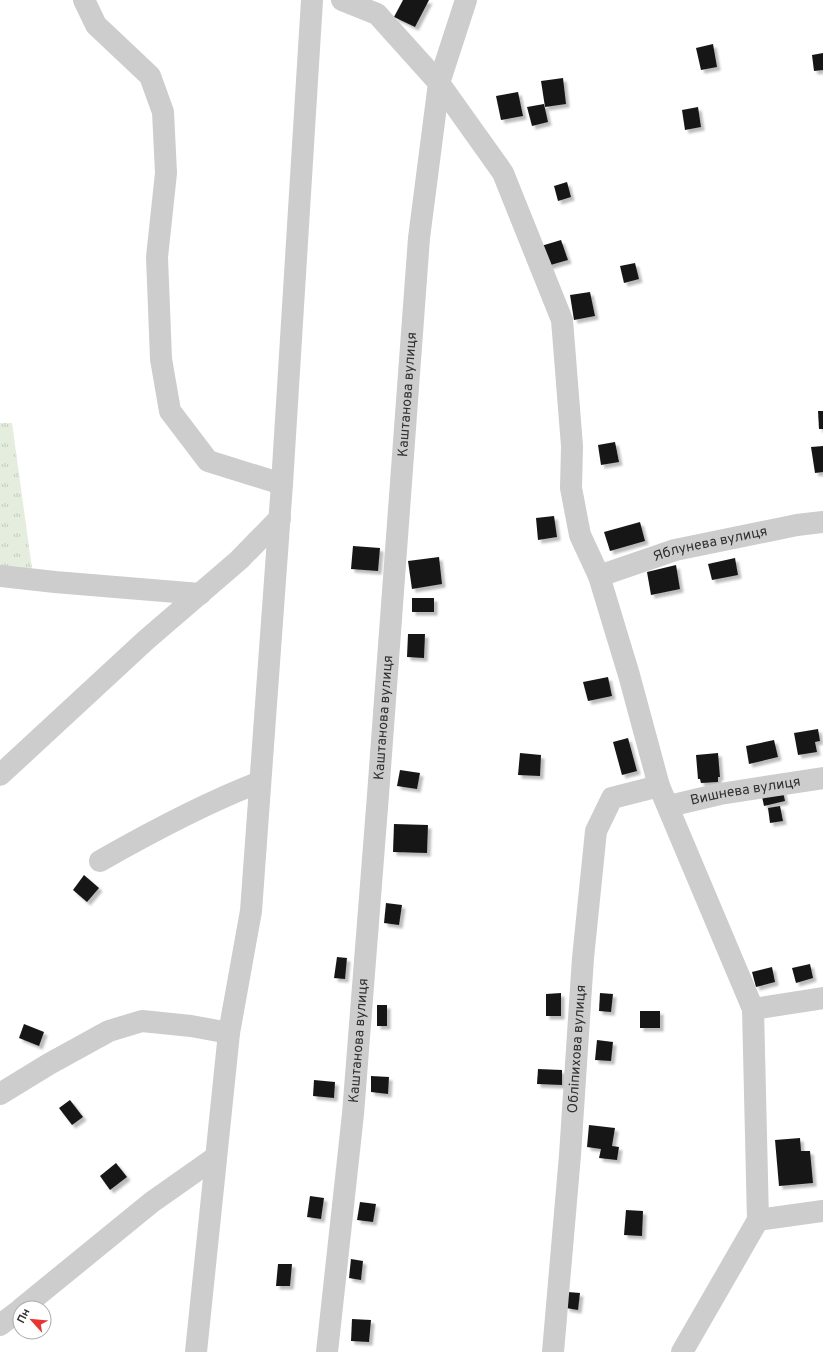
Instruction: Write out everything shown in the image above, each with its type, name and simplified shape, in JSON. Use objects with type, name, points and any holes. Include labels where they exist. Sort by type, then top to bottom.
[{"type":"street","points":[[84,0],[96,25],[150,76],[163,112],[166,173],[157,257],[161,359],[170,411],[208,461],[282,484]]},
{"type":"street","points":[[196,1352],[229,1033],[251,911],[280,518],[312,0]]},
{"type":"street","points":[[342,0],[376,14],[439,83],[503,174],[562,320],[572,446],[571,488],[580,535],[599,576],[629,675],[659,786],[669,806],[753,1009],[758,1220],[682,1352]]},
{"type":"street","name":"Каштанова вулиця","points":[[327,1352],[353,1107],[378,795],[419,238],[439,83],[466,0]]},
{"type":"street","points":[[0,775],[146,640],[239,560],[280,518]]},
{"type":"street","name":"Яблунева вулиця","points":[[599,576],[676,550],[797,525],[823,522]]},
{"type":"street","points":[[0,576],[200,594]]},
{"type":"street","name":"Вишнева вулиця","points":[[669,806],[720,794],[823,778]]},
{"type":"street","points":[[100,861],[149,833],[238,790],[260,782]]},
{"type":"street","name":"Обліпихова вулиця","points":[[553,1352],[570,1155],[583,958],[596,831],[612,798],[659,786]]},
{"type":"street","points":[[753,1009],[823,998]]},
{"type":"street","points":[[0,1094],[49,1064],[109,1031],[142,1021],[191,1026],[229,1033]]},
{"type":"street","points":[[32,1300],[152,1202],[216,1157]]},
{"type":"street","points":[[758,1220],[823,1211]]},
{"type":"street","points":[[0,1325],[12,1316]]},
{"type":"green space","points":[[0,423],[12,423],[33,576],[0,570]]},
{"type":"building","points":[[403,0],[429,0],[415,27],[394,17]]},
{"type":"building","points":[[713,44],[717,67],[701,70],[696,48]]},
{"type":"building","points":[[823,53],[823,70],[814,71],[812,55]]},
{"type":"building","points":[[563,78],[566,104],[545,107],[541,81]]},
{"type":"building","points":[[518,92],[523,116],[501,120],[496,96]]},
{"type":"building","points":[[544,104],[548,122],[532,126],[527,107]]},
{"type":"building","points":[[698,107],[701,127],[685,130],[682,110]]},
{"type":"building","points":[[567,182],[571,197],[558,201],[554,186]]},
{"type":"building","points":[[561,240],[568,260],[547,266],[541,246]]},
{"type":"building","points":[[635,263],[639,279],[624,283],[620,266]]},
{"type":"building","points":[[590,292],[595,316],[574,320],[570,295]]},
{"type":"building","points":[[818,411],[823,411],[823,429],[819,429]]},
{"type":"building","points":[[615,442],[619,462],[601,465],[598,445]]},
{"type":"building","points":[[823,446],[823,472],[815,473],[811,447]]},
{"type":"building","points":[[554,516],[557,537],[538,540],[536,518]]},
{"type":"building","points":[[640,522],[645,541],[610,551],[604,532]]},
{"type":"building","points":[[353,546],[380,548],[378,571],[351,569]]},
{"type":"building","points":[[439,557],[442,584],[412,589],[408,561]]},
{"type":"building","points":[[735,558],[738,575],[712,580],[708,564]]},
{"type":"building","points":[[676,565],[680,589],[651,595],[647,572]]},
{"type":"building","points":[[412,598],[434,598],[434,612],[412,612]]},
{"type":"building","points":[[408,634],[425,634],[424,658],[407,657]]},
{"type":"building","points":[[608,677],[612,696],[588,701],[583,682]]},
{"type":"building","points":[[818,729],[820,741],[815,742],[817,752],[798,755],[794,733]]},
{"type":"building","points":[[628,738],[637,771],[622,775],[613,742]]},
{"type":"building","points":[[774,740],[778,757],[749,764],[746,746]]},
{"type":"building","points":[[520,753],[541,755],[540,776],[518,775]]},
{"type":"building","points":[[718,753],[720,777],[718,777],[718,782],[701,783],[700,779],[698,779],[696,755]]},
{"type":"building","points":[[400,770],[420,773],[417,789],[397,786]]},
{"type":"building","points":[[782,788],[785,801],[764,806],[761,792]]},
{"type":"building","points":[[780,806],[783,821],[770,823],[768,808]]},
{"type":"building","points":[[394,824],[428,825],[427,853],[393,852]]},
{"type":"building","points":[[84,875],[99,888],[87,902],[73,890]]},
{"type":"building","points":[[386,903],[402,905],[399,925],[384,923]]},
{"type":"building","points":[[337,957],[347,958],[345,979],[334,978]]},
{"type":"building","points":[[810,964],[813,978],[796,983],[792,968]]},
{"type":"building","points":[[772,967],[775,982],[756,987],[752,972]]},
{"type":"building","points":[[561,993],[561,1016],[546,1016],[546,994]]},
{"type":"building","points":[[600,993],[613,994],[611,1012],[599,1011]]},
{"type":"building","points":[[377,1005],[387,1005],[387,1026],[377,1026]]},
{"type":"building","points":[[640,1011],[660,1011],[660,1028],[640,1028]]},
{"type":"building","points":[[24,1024],[44,1032],[39,1046],[19,1038]]},
{"type":"building","points":[[597,1040],[613,1042],[611,1061],[595,1060]]},
{"type":"building","points":[[538,1069],[562,1070],[562,1085],[537,1084]]},
{"type":"building","points":[[371,1076],[389,1077],[388,1094],[371,1092]]},
{"type":"building","points":[[314,1080],[335,1082],[334,1098],[313,1096]]},
{"type":"building","points":[[70,1100],[83,1117],[72,1125],[59,1108]]},
{"type":"building","points":[[589,1125],[615,1128],[612,1146],[619,1147],[617,1160],[599,1158],[601,1149],[587,1147]]},
{"type":"building","points":[[800,1138],[801,1151],[810,1151],[813,1183],[779,1186],[775,1140]]},
{"type":"building","points":[[116,1163],[127,1177],[110,1190],[100,1176]]},
{"type":"building","points":[[310,1196],[324,1198],[321,1219],[307,1217]]},
{"type":"building","points":[[360,1202],[376,1204],[373,1222],[357,1220]]},
{"type":"building","points":[[626,1210],[643,1211],[642,1236],[624,1235]]},
{"type":"building","points":[[351,1259],[363,1261],[361,1280],[349,1278]]},
{"type":"building","points":[[278,1264],[292,1264],[290,1286],[276,1286]]},
{"type":"building","points":[[568,1292],[580,1293],[578,1310],[566,1308]]},
{"type":"building","points":[[352,1319],[371,1320],[369,1342],[351,1341]]}]
